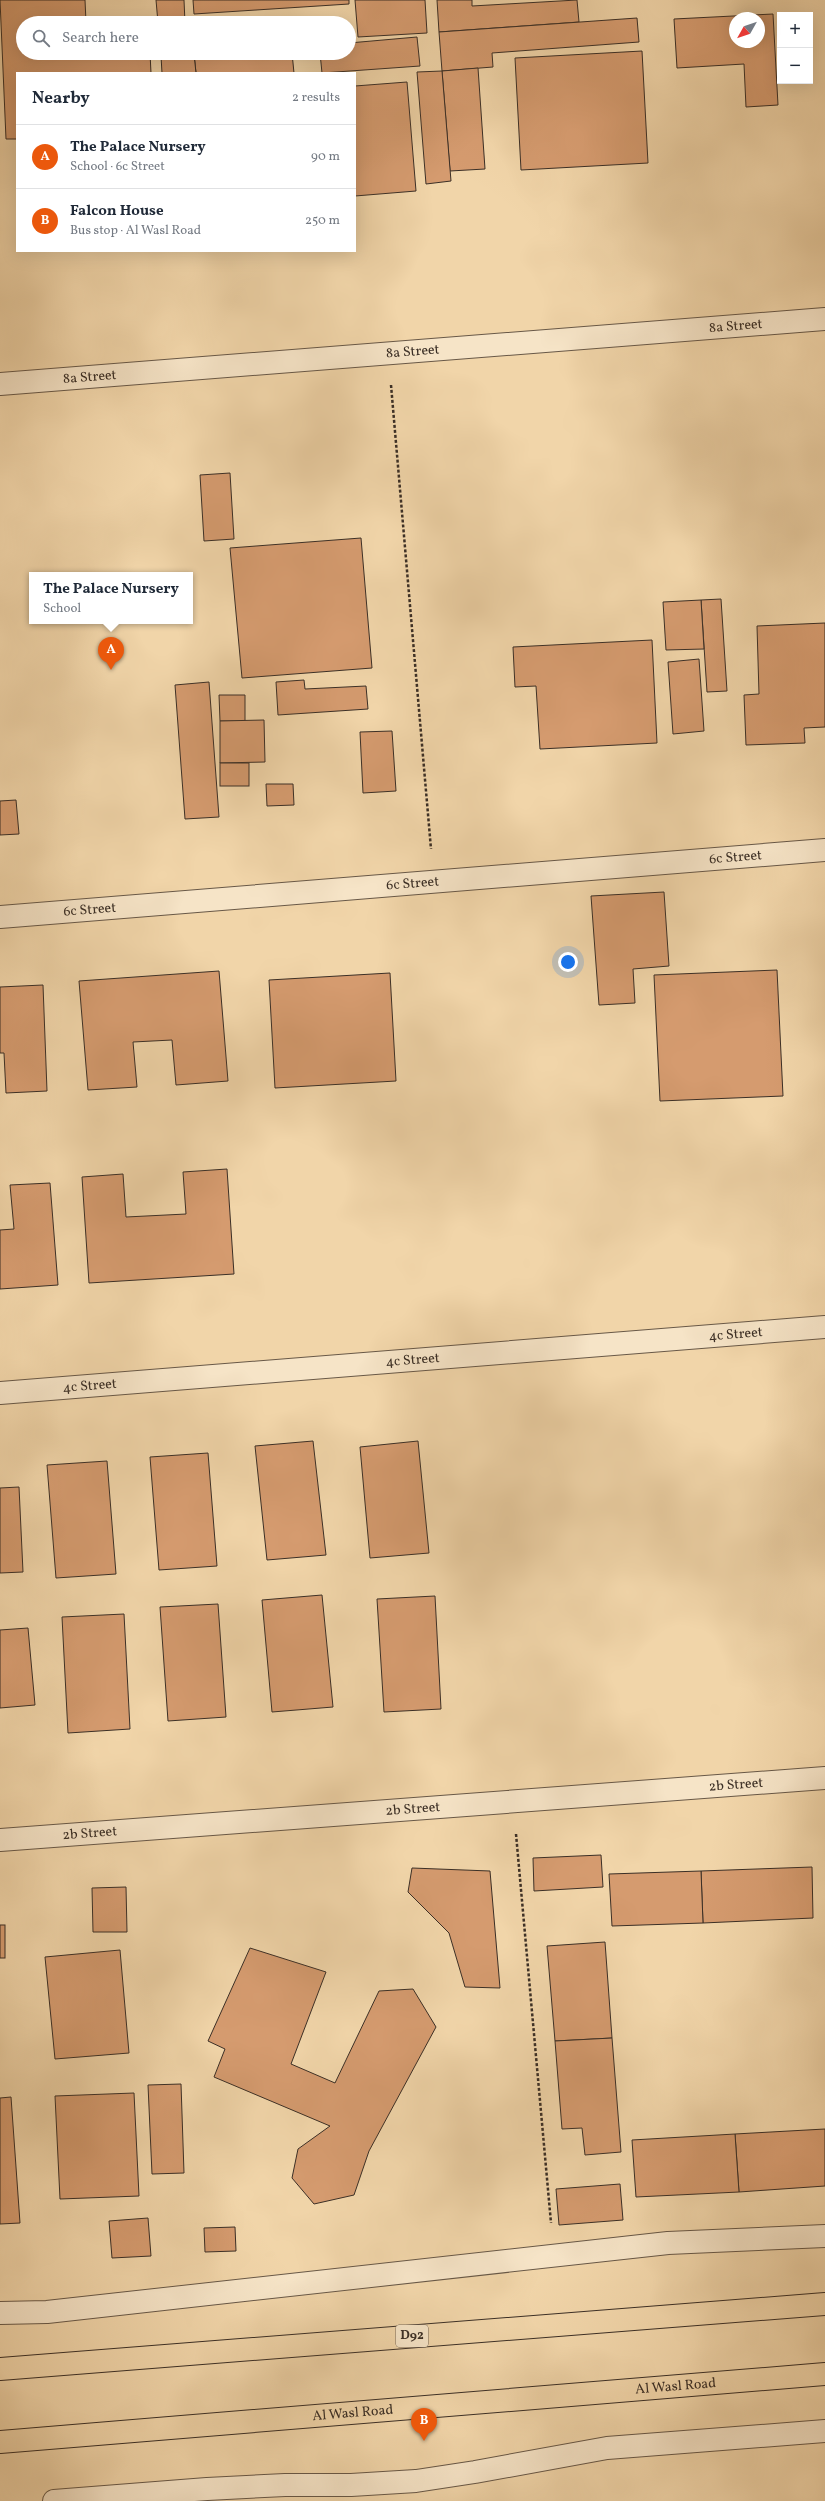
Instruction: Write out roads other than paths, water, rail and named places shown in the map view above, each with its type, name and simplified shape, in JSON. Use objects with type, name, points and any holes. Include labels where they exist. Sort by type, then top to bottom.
[{"type":"main road","name":"D92","points":[[0,2369],[825,2304]]},
{"type":"main road","name":"Al Wasl Road","points":[[0,2442],[825,2374]]},
{"type":"street","name":"8a Street","points":[[0,384],[825,319]]},
{"type":"street","name":"6c Street","points":[[0,916],[825,850]]},
{"type":"street","name":"4c Street","points":[[0,1393],[825,1328]]},
{"type":"street","name":"2b Street","points":[[0,1840],[825,1778]]},
{"type":"street","points":[[0,2313],[47,2312],[668,2243],[825,2236]]},
{"type":"street","points":[[54,2501],[125,2498],[285,2484],[314,2493],[351,2485],[416,2481],[475,2472],[607,2448],[651,2443],[825,2431]]},
{"type":"place","name":"The Palace Nursery","points":[[111,670]]},
{"type":"place","name":"Falcon House","points":[[424,2441]]}]
